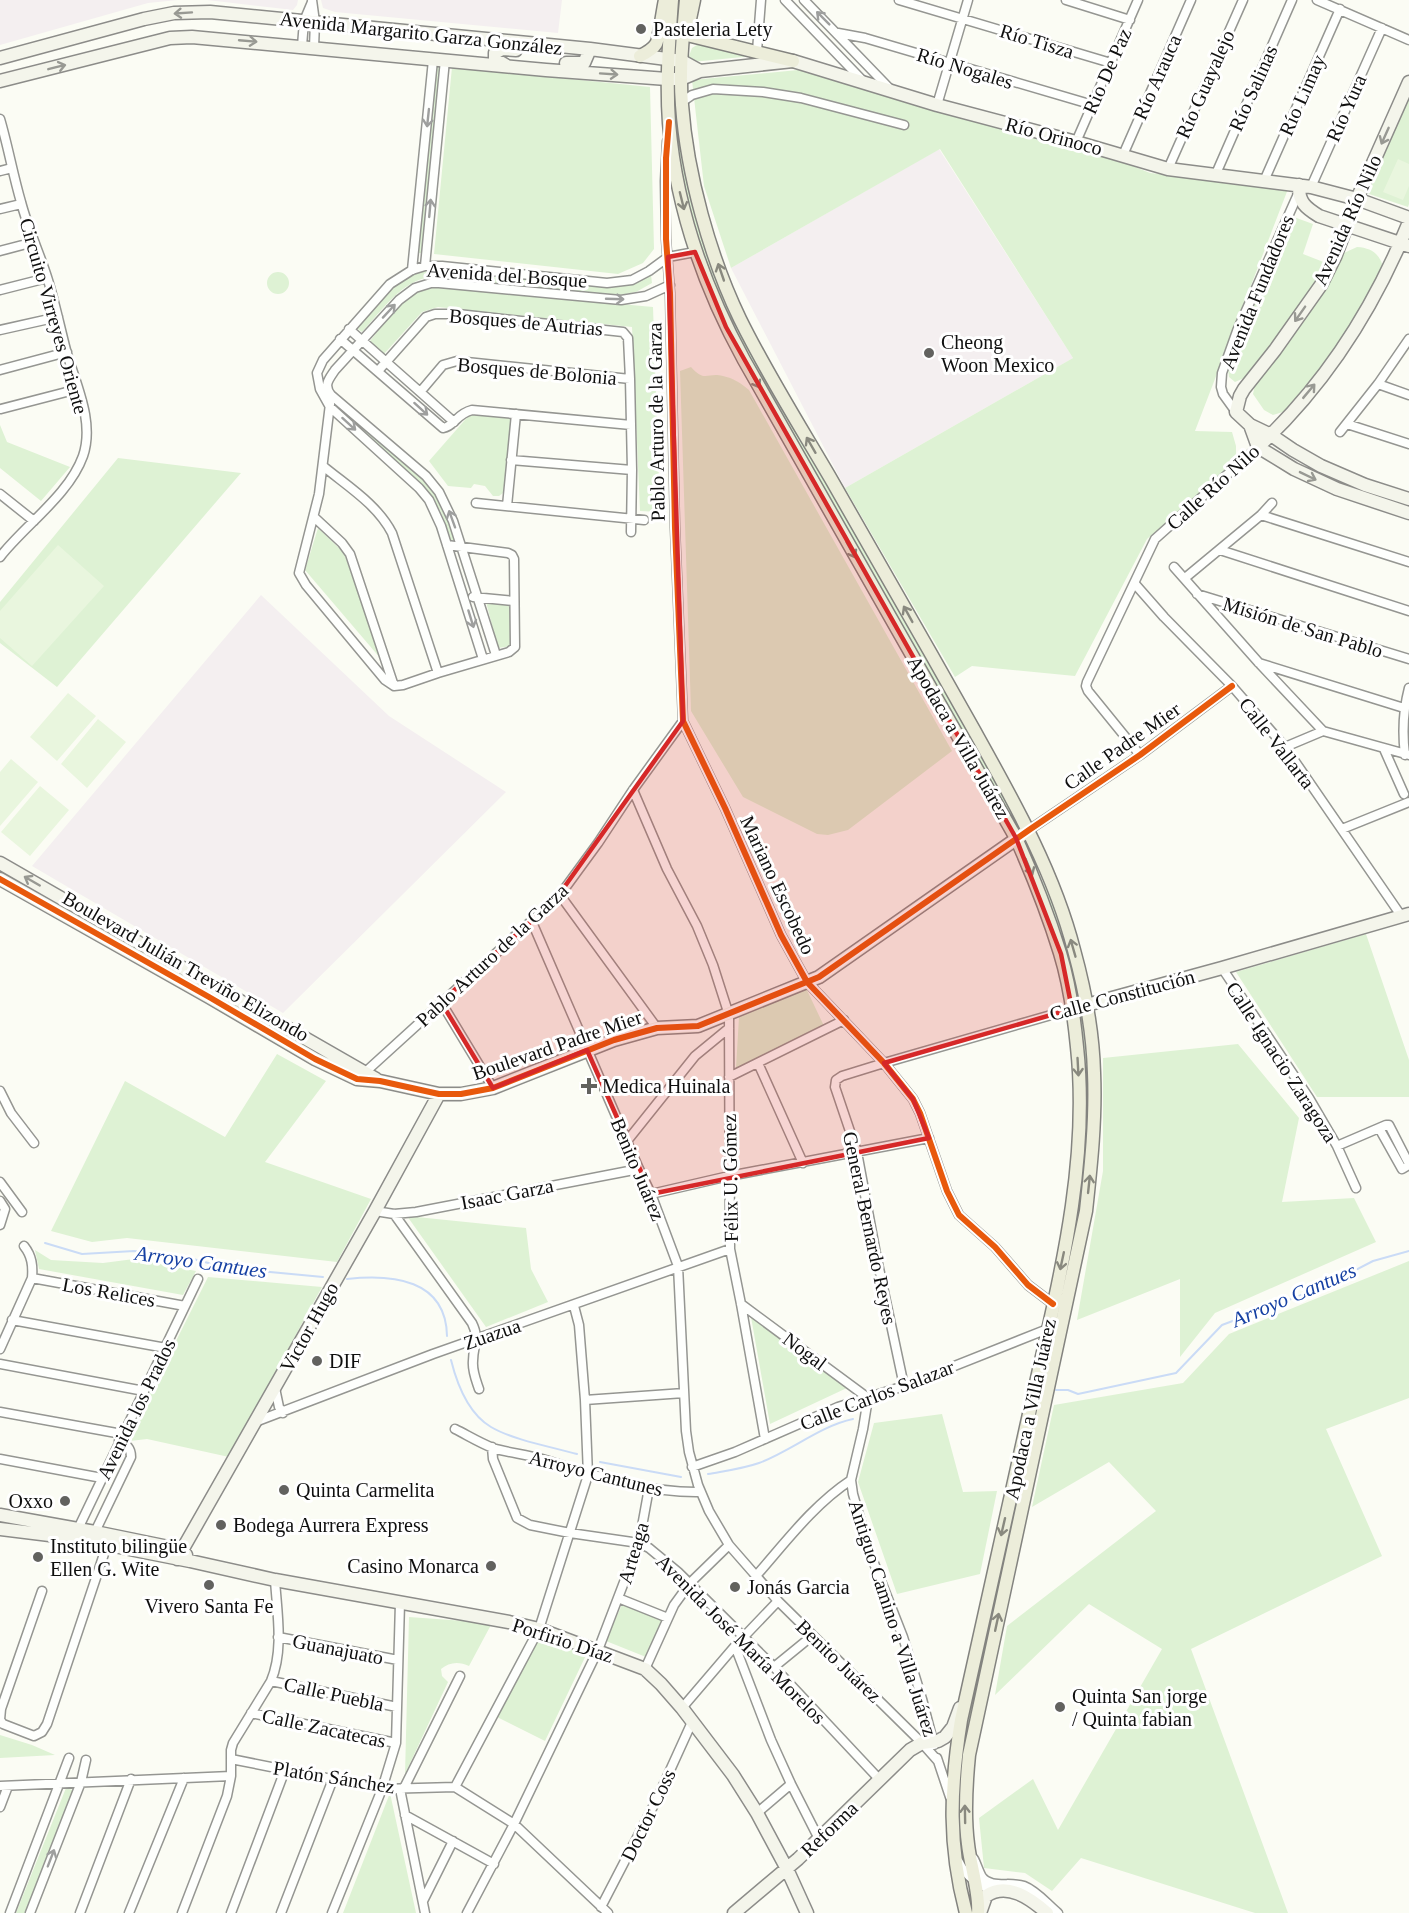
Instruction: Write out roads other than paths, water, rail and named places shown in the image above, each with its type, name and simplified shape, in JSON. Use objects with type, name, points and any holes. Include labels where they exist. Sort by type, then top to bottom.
[{"type":"main road","points":[[665,0],[665,33]]},
{"type":"main road","points":[[640,56],[656,46],[665,33],[672,0]]},
{"type":"main road","points":[[683,34],[686,0]]},
{"type":"main road","points":[[683,34],[690,20],[694,0]]},
{"type":"main road","points":[[665,33],[683,34],[793,61]]},
{"type":"main road","name":"Apodaca a Villa Juárez","points":[[665,33],[669,122],[679,190],[695,252],[726,327],[1016,838],[1061,954],[1072,1009],[1079,1074],[1077,1172],[1065,1249],[955,1757],[951,1823],[956,1869],[966,1913]]},
{"type":"main road","name":"Apodaca a Villa Juárez","points":[[683,34],[681,79],[684,126],[696,190],[723,280],[760,358],[1029,830],[1074,948],[1086,1004],[1095,1073],[1092,1156],[1086,1211],[969,1755],[964,1809],[979,1913]]},
{"type":"street","points":[[757,51],[761,0]]},
{"type":"street","points":[[785,0],[865,82]]},
{"type":"street","points":[[804,0],[892,91]]},
{"type":"street","name":"Río Tisza","points":[[899,0],[1111,63]]},
{"type":"street","points":[[938,105],[968,0]]},
{"type":"street","points":[[1066,0],[1130,20]]},
{"type":"street","name":"Rio De Paz","points":[[1076,142],[1138,0]]},
{"type":"street","name":"Río Arauca","points":[[1123,155],[1191,0]]},
{"type":"street","name":"Río Guayalejo","points":[[1168,169],[1243,0]]},
{"type":"street","name":"Río Salinas","points":[[1215,176],[1292,0]]},
{"type":"street","points":[[1317,0],[1409,40]]},
{"type":"street","points":[[308,46],[312,1]]},
{"type":"street","name":"Río Limay","points":[[1264,181],[1340,9]]},
{"type":"street","name":"Avenida Margarito Garza González","points":[[0,58],[144,19],[174,13],[210,12],[590,49],[682,62]]},
{"type":"street","name":"Río Yura","points":[[1303,189],[1382,28]]},
{"type":"street","name":"Río Nogales","points":[[838,33],[865,38],[1093,105]]},
{"type":"street","name":"Avenida Margarito Garza González","points":[[0,81],[170,38],[192,36],[546,70],[681,79]]},
{"type":"street","points":[[507,66],[495,59],[495,53],[498,50],[547,52],[561,46]]},
{"type":"street","points":[[546,70],[555,63],[584,63],[590,49]]},
{"type":"street","points":[[425,266],[439,60]]},
{"type":"street","points":[[412,270],[439,60]]},
{"type":"street","name":"Río Orinoco","points":[[681,79],[700,71],[793,61],[938,105],[1168,169],[1264,181],[1357,199],[1409,220]]},
{"type":"street","points":[[682,62],[700,71]]},
{"type":"street","name":"Avenida Río Nilo","points":[[1236,412],[1244,389],[1321,285],[1409,82]]},
{"type":"street","points":[[682,102],[692,94],[713,89],[763,92],[801,98],[904,125]]},
{"type":"street","name":"Circuito Virreyes Oriente","points":[[0,121],[21,204],[47,278],[87,427],[86,441],[77,468],[59,494],[34,522],[3,546],[0,557]]},
{"type":"street","name":"Pablo Arturo de la Garza","points":[[361,1075],[560,895],[683,721],[675,528],[670,285],[666,239],[665,181],[669,122]]},
{"type":"street","points":[[0,171],[12,168]]},
{"type":"street","points":[[1303,189],[1301,202],[1306,209],[1319,216],[1405,245]]},
{"type":"street","name":"Avenida Fundadores","points":[[1303,189],[1237,331],[1222,373],[1222,394],[1250,425],[1271,435],[1293,450],[1342,476],[1409,499]]},
{"type":"street","points":[[0,209],[21,204]]},
{"type":"street","points":[[1271,435],[1321,378],[1366,311],[1405,245],[1409,220]]},
{"type":"street","points":[[0,251],[34,242]]},
{"type":"street","points":[[668,257],[695,252]]},
{"type":"street","name":"Avenida del Bosque","points":[[330,406],[320,390],[317,377],[320,365],[340,339],[390,284],[412,270],[425,266],[620,283],[639,277],[668,257]]},
{"type":"street","points":[[0,290],[47,278]]},
{"type":"street","name":"Avenida del Bosque","points":[[331,395],[326,386],[335,370],[408,292],[420,285],[431,283],[468,285],[621,300],[646,296],[670,285]]},
{"type":"street","name":"Bosques de Autrias","points":[[378,371],[421,320],[435,314],[458,314],[620,331],[628,338],[630,379]]},
{"type":"street","points":[[0,330],[58,317]]},
{"type":"street","points":[[349,329],[454,422]]},
{"type":"street","points":[[340,339],[445,429],[459,415],[471,410],[631,425]]},
{"type":"street","points":[[1340,432],[1408,343]]},
{"type":"street","points":[[0,370],[67,352]]},
{"type":"street","name":"Bosques de Bolonia","points":[[421,391],[438,369],[457,361],[630,379]]},
{"type":"street","points":[[630,379],[631,532]]},
{"type":"street","points":[[1378,384],[1409,395]]},
{"type":"street","points":[[1,409],[78,389]]},
{"type":"street","points":[[331,395],[314,517],[300,567],[302,579],[385,680],[394,686],[509,652],[515,647],[514,559],[512,555],[447,545]]},
{"type":"street","points":[[331,395],[432,482],[446,504],[496,655]]},
{"type":"street","points":[[330,406],[419,488],[429,500],[447,545],[483,659]]},
{"type":"street","points":[[507,506],[516,414]]},
{"type":"street","points":[[1347,424],[1409,444]]},
{"type":"street","name":"Avenida Fundadores","points":[[1250,425],[1258,447]]},
{"type":"street","name":"Calle Río Nilo","points":[[1135,584],[1155,539],[1271,435]]},
{"type":"street","points":[[1258,447],[1313,479],[1409,513]]},
{"type":"street","points":[[511,460],[632,470]]},
{"type":"street","points":[[323,465],[379,512],[387,523],[438,673]]},
{"type":"street","points":[[0,494],[34,522]]},
{"type":"street","points":[[476,503],[644,520]]},
{"type":"street","points":[[1185,578],[1272,503]]},
{"type":"street","points":[[1260,515],[1409,562]]},
{"type":"street","points":[[314,517],[342,543],[350,554],[394,686]]},
{"type":"street","points":[[1220,550],[1409,611]]},
{"type":"street","points":[[1174,567],[1323,731],[1407,755],[1402,730],[1409,688]]},
{"type":"street","points":[[1135,584],[1086,686],[1140,755]]},
{"type":"street","name":"Calle Vallarta","points":[[1135,584],[1232,686],[1286,747],[1342,830],[1405,916]]},
{"type":"street","name":"Misión de San Pablo","points":[[1197,594],[1409,660]]},
{"type":"street","points":[[464,596],[514,601]]},
{"type":"street","points":[[1259,663],[1404,708]]},
{"type":"street","name":"Calle Padre Mier","points":[[1029,830],[1140,755],[1232,686]]},
{"type":"street","name":"Mariano Escobedo","points":[[683,721],[725,807],[793,960],[807,982],[884,1063],[913,1099],[946,1191],[959,1215],[995,1247],[1028,1285],[1053,1304]]},
{"type":"street","points":[[1286,747],[1323,731]]},
{"type":"street","points":[[1342,830],[1406,798],[1384,749]]},
{"type":"street","name":"Félix U. Gómez","points":[[633,790],[667,869],[697,926],[713,965],[729,1015],[730,1249],[765,1439]]},
{"type":"street","name":"Boulevard Padre Mier","points":[[361,1075],[439,1094],[461,1094],[493,1088],[614,1040],[657,1028],[698,1026],[729,1015],[807,982],[838,964],[1029,830]]},
{"type":"street","name":"Boulevard Julián Treviño Elizondo","points":[[0,863],[157,952],[361,1075]]},
{"type":"street","name":"Boulevard Julián Treviño Elizondo","points":[[0,879],[315,1059],[361,1075]]},
{"type":"street","points":[[560,895],[657,1028]]},
{"type":"street","name":"Calle Constitución","points":[[842,1076],[1086,1004],[1405,916]]},
{"type":"street","name":"Benito Juárez","points":[[532,922],[651,1194],[678,1266],[686,1431],[693,1469],[709,1511],[729,1545],[778,1601],[926,1743]]},
{"type":"street","name":"Calle Ignacio Zaragoza","points":[[1222,968],[1309,1098],[1337,1146],[1356,1188]]},
{"type":"street","points":[[441,1002],[493,1088]]},
{"type":"street","points":[[729,1077],[844,1020]]},
{"type":"street","points":[[627,1141],[695,1056],[729,1028]]},
{"type":"street","points":[[758,1063],[803,1163]]},
{"type":"street","name":"General Bernardo Reyes","points":[[842,1076],[836,1080],[835,1087],[857,1152],[904,1386]]},
{"type":"street","points":[[0,1091],[11,1113],[34,1143]]},
{"type":"street","name":"Victor Hugo","points":[[183,1556],[255,1422],[439,1094]]},
{"type":"street","points":[[1337,1146],[1386,1125],[1391,1128],[1409,1164]]},
{"type":"street","points":[[651,1194],[729,1176],[928,1138]]},
{"type":"street","name":"Isaac Garza","points":[[375,1211],[394,1214],[416,1212],[639,1169]]},
{"type":"street","points":[[0,1182],[22,1212]]},
{"type":"street","points":[[1,1221],[3,1205],[14,1200]]},
{"type":"street","points":[[394,1214],[472,1323],[477,1340],[473,1367],[479,1389]]},
{"type":"street","points":[[0,1349],[32,1278],[33,1268],[30,1256],[24,1246]]},
{"type":"street","name":"Zuazua","points":[[255,1422],[433,1354],[730,1249]]},
{"type":"street","name":"Los Relices","points":[[32,1278],[185,1306]]},
{"type":"street","name":"Avenida los Prados","points":[[76,1534],[198,1279]]},
{"type":"street","name":"Nogal","points":[[741,1304],[867,1401]]},
{"type":"street","points":[[574,1306],[579,1325],[588,1472],[539,1629],[455,1787],[514,1824],[605,1910]]},
{"type":"street","points":[[12,1320],[166,1348]]},
{"type":"street","name":"Calle Carlos Salazar","points":[[693,1469],[837,1407],[867,1401],[1062,1323]]},
{"type":"street","points":[[0,1364],[144,1391]]},
{"type":"street","points":[[275,1388],[279,1407],[283,1413]]},
{"type":"street","points":[[585,1400],[684,1393]]},
{"type":"street","name":"Antiguo Camino a Villa Juárez","points":[[867,1401],[863,1429],[850,1480],[863,1532],[903,1637],[922,1698],[926,1743],[938,1761],[951,1801]]},
{"type":"street","points":[[0,1412],[121,1437],[131,1450],[130,1457],[93,1537],[0,1515]]},
{"type":"street","name":"Arroyo Cantunes","points":[[455,1429],[492,1447],[649,1488],[680,1492],[699,1489]]},
{"type":"street","name":"Avenida José María Morelos","points":[[492,1447],[493,1459],[517,1518],[530,1525],[639,1543],[649,1548],[690,1583],[774,1667],[880,1780]]},
{"type":"street","points":[[0,1459],[102,1478]]},
{"type":"street","points":[[755,1576],[813,1511],[834,1491],[850,1480]]},
{"type":"street","name":"Arteaga","points":[[467,1913],[514,1824],[598,1650],[639,1543],[649,1488]]},
{"type":"street","points":[[0,1529],[76,1534]]},
{"type":"street","name":"Porfirio Díaz","points":[[93,1537],[107,1545],[183,1556]]},
{"type":"street","name":"Porfirio Díaz","points":[[93,1537],[183,1556],[275,1580],[539,1629],[645,1670],[662,1684],[733,1775],[757,1813],[807,1913]]},
{"type":"street","points":[[42,1591],[0,1720],[3,1724],[34,1736],[42,1732],[47,1724],[107,1545]]},
{"type":"street","points":[[645,1670],[674,1605],[690,1583],[729,1545]]},
{"type":"street","points":[[182,1913],[222,1810],[231,1776],[233,1743],[272,1681],[277,1663],[278,1637],[275,1580]]},
{"type":"street","points":[[618,1598],[668,1618]]},
{"type":"street","points":[[682,1708],[735,1646],[778,1601]]},
{"type":"street","points":[[332,1913],[382,1789],[396,1743],[400,1603]]},
{"type":"street","points":[[774,1667],[812,1636]]},
{"type":"street","name":"Guanajuato","points":[[278,1637],[398,1660]]},
{"type":"street","points":[[735,1646],[771,1740],[819,1839]]},
{"type":"street","points":[[425,1913],[405,1815],[402,1788],[459,1676]]},
{"type":"street","name":"Calle Puebla","points":[[272,1681],[397,1707]]},
{"type":"street","name":"Reforma","points":[[734,1913],[787,1869],[910,1750],[938,1741],[950,1732],[966,1698]]},
{"type":"street","name":"Calle Zacatecas","points":[[251,1713],[396,1743]]},
{"type":"street","name":"Doctor Coss","points":[[605,1910],[692,1722]]},
{"type":"street","points":[[10,1913],[69,1758]]},
{"type":"street","name":"Platón Sánchez","points":[[231,1759],[382,1789],[455,1787]]},
{"type":"street","points":[[30,1913],[81,1782],[86,1760]]},
{"type":"street","points":[[231,1913],[285,1770]]},
{"type":"street","points":[[0,1807],[4,1786],[231,1776]]},
{"type":"street","points":[[129,1913],[184,1778]]},
{"type":"street","points":[[80,1913],[131,1779]]},
{"type":"street","points":[[281,1913],[333,1779]]},
{"type":"street","points":[[757,1813],[791,1784]]},
{"type":"street","points":[[405,1815],[494,1864]]},
{"type":"street","points":[[951,1823],[958,1859],[962,1868],[974,1880],[984,1888],[1024,1895],[1047,1913]]},
{"type":"street","points":[[423,1901],[453,1841]]},
{"type":"street","points":[[968,1846],[987,1882],[1026,1886],[1058,1913]]},
{"type":"street","points":[[979,1913],[986,1896],[996,1891]]},
{"type":"waterway","name":"Arroyo Cantues","points":[[45,1243],[82,1254],[134,1251],[185,1257],[228,1268],[323,1277]]},
{"type":"waterway","name":"Arroyo Cantues","points":[[1056,1390],[1068,1390],[1078,1394],[1176,1373],[1222,1325],[1323,1287],[1373,1261],[1409,1251]]},
{"type":"waterway","name":"Arroyo Cantues","points":[[347,1279],[381,1278],[414,1284],[437,1302],[444,1317],[447,1336]]},
{"type":"waterway","name":"Arroyo Cantues","points":[[451,1360],[465,1398],[476,1414],[491,1427],[510,1436],[577,1454]]},
{"type":"waterway","name":"Arroyo Cantues","points":[[708,1474],[759,1463],[829,1427],[853,1419]]},
{"type":"waterway","name":"Arroyo Cantues","points":[[600,1462],[681,1477]]},
{"type":"place","name":"Pasteleria Lety","points":[[641,29]]},
{"type":"place","name":"Cheong Woon Mexico","points":[[929,353]]},
{"type":"place","name":"Medica Huinala","points":[[589,1086]]},
{"type":"place","name":"DIF","points":[[317,1361]]},
{"type":"place","name":"Quinta Carmelita","points":[[284,1490]]},
{"type":"place","name":"Oxxo","points":[[65,1501]]},
{"type":"place","name":"Bodega Aurrera Express","points":[[221,1525]]},
{"type":"place","name":"Instituto bilingüe Ellen G. Wite","points":[[38,1557]]},
{"type":"place","name":"Casino Monarca","points":[[491,1566]]},
{"type":"place","name":"Vivero Santa Fe","points":[[209,1585]]},
{"type":"place","name":"Jonás Garcia","points":[[735,1587]]},
{"type":"place","name":"Quinta San jorge / Quinta fabian","points":[[1060,1707]]}]
